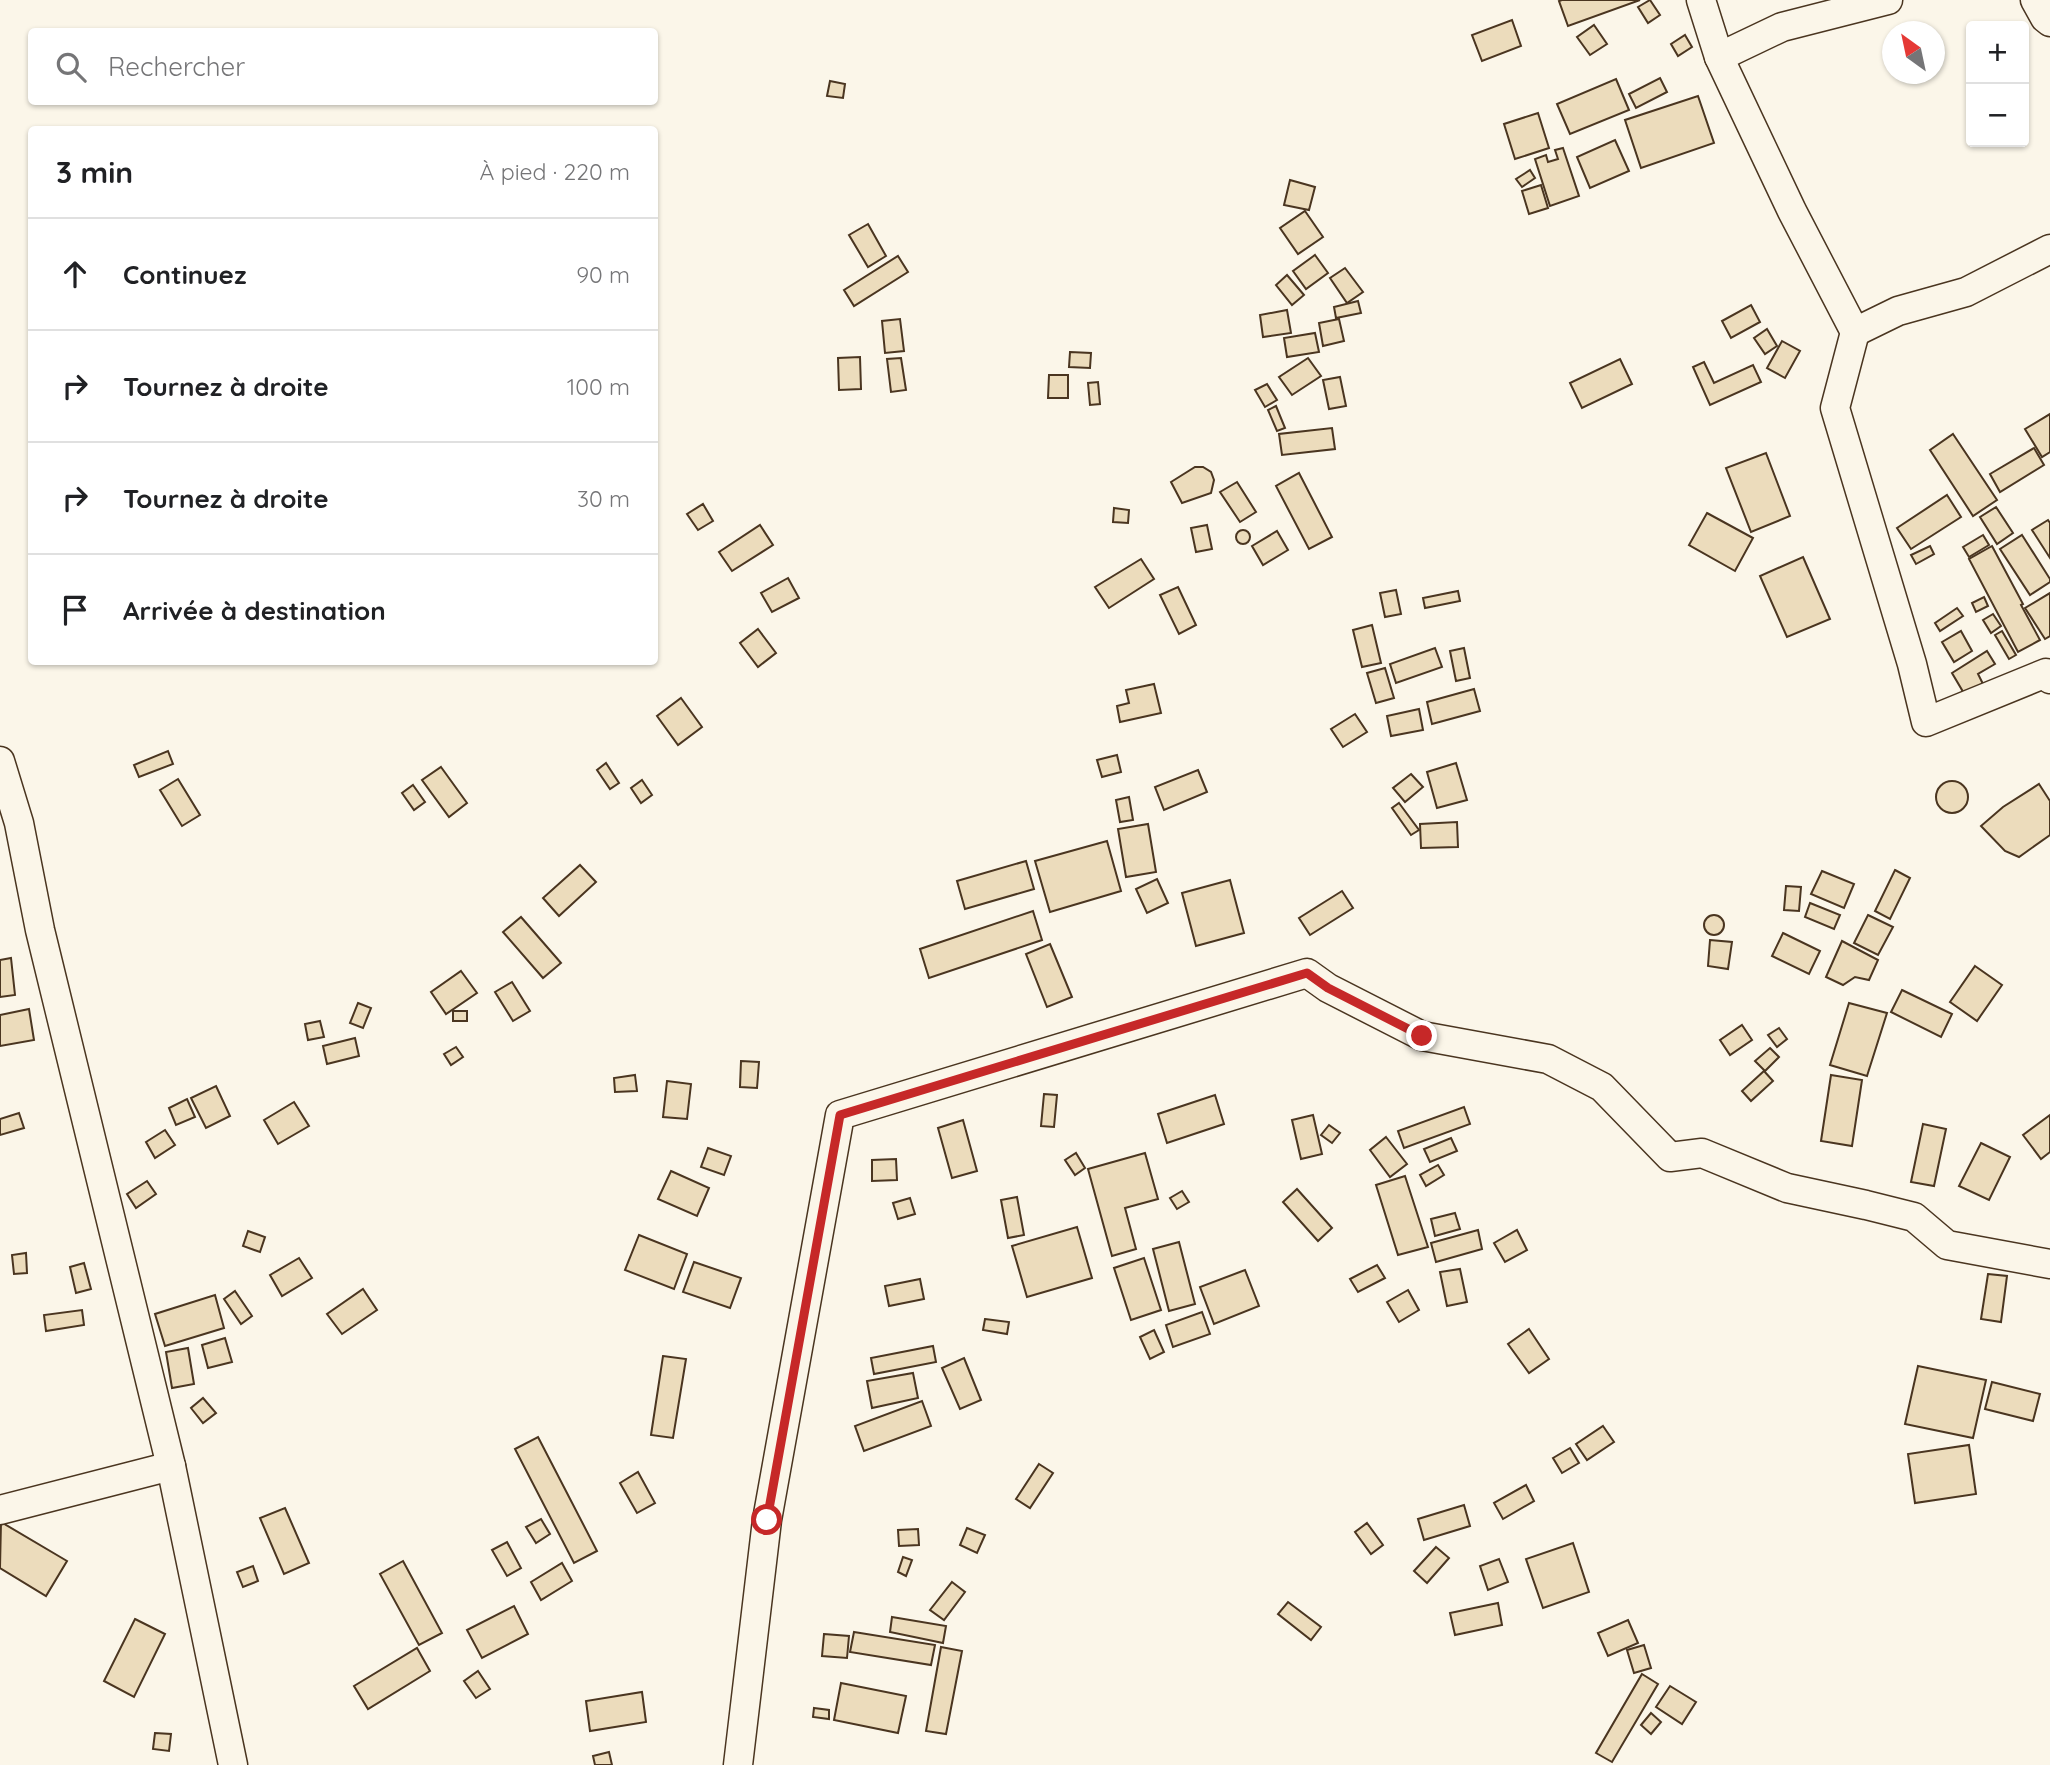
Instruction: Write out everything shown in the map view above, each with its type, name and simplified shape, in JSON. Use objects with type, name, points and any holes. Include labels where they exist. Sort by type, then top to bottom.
[{"type":"street","points":[[1701,0],[1718,57],[1792,211],[1856,332],[1835,408],[1912,664],[1926,722],[2046,673],[2050,679]]},
{"type":"street","points":[[1718,57],[1782,27],[1888,0]]},
{"type":"street","points":[[2035,0],[2050,22]]},
{"type":"street","points":[[1856,332],[1898,312],[1966,292],[2050,249]]},
{"type":"street","points":[[0,761],[9,826],[40,930],[172,1466],[233,1765]]},
{"type":"street","points":[[738,1765],[767,1520],[840,1115],[1307,973],[1328,988],[1422,1036],[1548,1059],[1602,1087],[1670,1157],[1702,1153],[1787,1188],[1914,1217],[1947,1245],[2050,1264]]},
{"type":"street","points":[[0,1510],[172,1466]]},
{"type":"building","points":[[1640,0],[1568,26],[1559,1]]},
{"type":"building","points":[[1650,0],[1660,15],[1648,23],[1638,7]]},
{"type":"building","points":[[1512,20],[1521,46],[1482,61],[1472,35]]},
{"type":"building","points":[[1594,25],[1607,44],[1590,55],[1577,37]]},
{"type":"building","points":[[1685,35],[1692,47],[1678,56],[1671,44]]},
{"type":"building","points":[[1660,78],[1667,92],[1636,108],[1629,94]]},
{"type":"building","points":[[1616,79],[1629,110],[1570,134],[1557,104]]},
{"type":"building","points":[[830,81],[845,84],[843,98],[827,96]]},
{"type":"building","points":[[1698,96],[1714,143],[1641,168],[1625,120]]},
{"type":"building","points":[[1538,113],[1549,148],[1515,159],[1504,124]]},
{"type":"building","points":[[1615,140],[1629,171],[1590,188],[1577,157]]},
{"type":"building","points":[[1563,148],[1579,196],[1550,206],[1535,159],[1546,155],[1548,162],[1558,159],[1555,150]]},
{"type":"building","points":[[1530,170],[1535,178],[1522,187],[1516,179]]},
{"type":"building","points":[[1290,180],[1315,187],[1309,210],[1284,205]]},
{"type":"building","points":[[1541,185],[1548,208],[1529,214],[1522,191]]},
{"type":"building","points":[[1305,211],[1323,237],[1298,254],[1280,228]]},
{"type":"building","points":[[868,224],[886,256],[868,267],[849,235]]},
{"type":"building","points":[[1315,255],[1328,273],[1306,289],[1293,271]]},
{"type":"building","points":[[898,256],[908,272],[854,306],[844,290]]},
{"type":"building","points":[[1345,268],[1363,292],[1347,303],[1330,278]]},
{"type":"building","points":[[1287,275],[1304,295],[1292,305],[1276,285]]},
{"type":"building","points":[[1358,301],[1361,313],[1336,318],[1334,307]]},
{"type":"building","points":[[1751,305],[1760,322],[1731,338],[1722,321]]},
{"type":"building","points":[[1287,310],[1291,333],[1263,337],[1260,315]]},
{"type":"building","points":[[900,319],[904,351],[885,353],[882,321]]},
{"type":"building","points":[[1339,319],[1344,341],[1323,346],[1319,323]]},
{"type":"building","points":[[1767,329],[1777,346],[1765,354],[1754,338]]},
{"type":"building","points":[[1315,333],[1319,352],[1287,357],[1284,338]]},
{"type":"building","points":[[1782,341],[1800,351],[1785,378],[1767,368]]},
{"type":"building","points":[[1070,352],[1091,353],[1090,368],[1069,367]]},
{"type":"building","points":[[860,357],[861,389],[839,390],[838,358]]},
{"type":"building","points":[[901,358],[906,390],[891,392],[887,359]]},
{"type":"building","points":[[1308,358],[1321,376],[1292,395],[1279,377]]},
{"type":"building","points":[[1620,359],[1632,384],[1582,408],[1570,383]]},
{"type":"building","points":[[1704,362],[1714,383],[1753,365],[1761,382],[1710,405],[1693,367]]},
{"type":"building","points":[[1049,375],[1068,375],[1068,398],[1048,398]]},
{"type":"building","points":[[1340,377],[1346,406],[1329,409],[1323,380]]},
{"type":"building","points":[[1098,382],[1100,404],[1090,405],[1088,383]]},
{"type":"building","points":[[1267,384],[1277,400],[1265,407],[1255,390]]},
{"type":"building","points":[[1276,406],[1285,428],[1277,431],[1268,410]]},
{"type":"building","points":[[2050,414],[2050,452],[2042,457],[2025,429]]},
{"type":"building","points":[[1332,428],[1335,449],[1282,455],[1279,434]]},
{"type":"building","points":[[1953,434],[1997,500],[1973,516],[1930,450]]},
{"type":"building","points":[[2034,448],[2044,465],[2000,492],[1990,474]]},
{"type":"building","points":[[1766,453],[1790,516],[1751,532],[1726,468]]},
{"type":"building","points":[[1195,467],[1203,467],[1211,472],[1214,480],[1211,493],[1182,503],[1171,482]]},
{"type":"building","points":[[1299,473],[1332,537],[1309,549],[1276,486]]},
{"type":"building","points":[[1237,482],[1256,512],[1240,522],[1220,492]]},
{"type":"building","points":[[1947,495],[1961,517],[1911,549],[1897,528]]},
{"type":"building","points":[[703,504],[713,521],[698,530],[687,514]]},
{"type":"building","points":[[1996,507],[2013,533],[1997,544],[1980,517]]},
{"type":"building","points":[[1114,508],[1129,510],[1128,523],[1113,522]]},
{"type":"building","points":[[1707,513],[1753,538],[1735,571],[1689,545]]},
{"type":"building","points":[[2048,520],[2050,523],[2050,558],[2032,530]]},
{"type":"building","points":[[760,525],[773,545],[732,571],[719,552]]},
{"type":"building","points":[[1207,525],[1212,549],[1196,552],[1191,528]]},
{"type":"building","points":[[1243,530],[1248,532],[1248,542],[1243,544],[1238,542],[1236,537],[1238,532]]},
{"type":"building","points":[[1277,531],[1288,550],[1263,565],[1252,546]]},
{"type":"building","points":[[1983,535],[1989,545],[1969,557],[1963,547]]},
{"type":"building","points":[[2022,535],[2050,579],[2050,582],[2030,595],[2000,549]]},
{"type":"building","points":[[1930,546],[1934,554],[1916,564],[1911,555]]},
{"type":"building","points":[[1992,546],[2040,640],[2018,652],[1969,559]]},
{"type":"building","points":[[1803,557],[1830,619],[1787,637],[1760,576]]},
{"type":"building","points":[[1141,559],[1154,579],[1109,608],[1095,587]]},
{"type":"building","points":[[788,578],[799,598],[772,612],[761,593]]},
{"type":"building","points":[[1178,587],[1196,625],[1179,634],[1160,595]]},
{"type":"building","points":[[1396,590],[1401,614],[1385,617],[1380,593]]},
{"type":"building","points":[[1458,591],[1460,601],[1425,608],[1423,598]]},
{"type":"building","points":[[2050,593],[2050,636],[2045,639],[2025,608]]},
{"type":"building","points":[[1984,597],[1988,606],[1976,612],[1972,603]]},
{"type":"building","points":[[1957,608],[1963,616],[1940,631],[1935,623]]},
{"type":"building","points":[[1993,614],[2001,626],[1991,633],[1983,620]]},
{"type":"building","points":[[1372,625],[1381,663],[1362,667],[1353,630]]},
{"type":"building","points":[[758,629],[776,653],[758,667],[740,643]]},
{"type":"building","points":[[1961,631],[1972,651],[1954,662],[1942,642]]},
{"type":"building","points":[[2002,631],[2016,655],[2009,659],[1995,635]]},
{"type":"building","points":[[1435,648],[1442,667],[1396,683],[1390,664]]},
{"type":"building","points":[[1464,648],[1470,678],[1456,681],[1450,651]]},
{"type":"building","points":[[1987,651],[1995,664],[1978,674],[1983,684],[1965,695],[1952,673]]},
{"type":"building","points":[[1385,668],[1394,698],[1376,703],[1367,673]]},
{"type":"building","points":[[1154,684],[1161,713],[1120,722],[1117,706],[1129,703],[1126,690]]},
{"type":"building","points":[[1474,689],[1480,711],[1432,724],[1427,702]]},
{"type":"building","points":[[681,698],[702,727],[678,745],[657,716]]},
{"type":"building","points":[[1419,709],[1423,730],[1391,736],[1387,716]]},
{"type":"building","points":[[1355,714],[1367,732],[1343,747],[1331,729]]},
{"type":"building","points":[[168,751],[173,764],[139,777],[134,765]]},
{"type":"building","points":[[1117,755],[1121,772],[1102,777],[1097,760]]},
{"type":"building","points":[[606,763],[619,783],[610,789],[597,770]]},
{"type":"building","points":[[1456,763],[1467,800],[1437,808],[1427,772]]},
{"type":"building","points":[[441,767],[467,803],[449,817],[422,780]]},
{"type":"building","points":[[1198,770],[1207,792],[1164,810],[1155,787]]},
{"type":"building","points":[[1411,774],[1423,787],[1405,802],[1393,788]]},
{"type":"building","points":[[178,779],[200,815],[182,826],[160,790]]},
{"type":"building","points":[[642,780],[652,795],[641,803],[631,788]]},
{"type":"building","points":[[1952,781],[1963,786],[1968,797],[1963,808],[1952,813],[1941,808],[1936,797],[1941,786]]},
{"type":"building","points":[[2039,784],[2050,801],[2050,835],[2019,857],[2005,851],[1981,826],[2003,807]]},
{"type":"building","points":[[413,785],[425,802],[414,810],[402,793]]},
{"type":"building","points":[[1129,797],[1133,820],[1120,822],[1116,800]]},
{"type":"building","points":[[1399,803],[1419,830],[1411,835],[1392,808]]},
{"type":"building","points":[[1457,822],[1458,847],[1421,848],[1420,824]]},
{"type":"building","points":[[1148,824],[1156,872],[1126,877],[1118,829]]},
{"type":"building","points":[[1107,841],[1121,891],[1050,912],[1035,861]]},
{"type":"building","points":[[1026,861],[1034,889],[965,909],[957,881]]},
{"type":"building","points":[[580,865],[596,882],[559,916],[543,898]]},
{"type":"building","points":[[1895,870],[1910,878],[1890,919],[1875,911]]},
{"type":"building","points":[[1822,871],[1854,884],[1844,908],[1811,894]]},
{"type":"building","points":[[1157,879],[1168,903],[1147,913],[1136,889]]},
{"type":"building","points":[[1230,880],[1244,933],[1196,946],[1182,893]]},
{"type":"building","points":[[1786,886],[1801,887],[1799,911],[1784,910]]},
{"type":"building","points":[[1342,891],[1353,908],[1310,935],[1299,918]]},
{"type":"building","points":[[1810,903],[1840,915],[1834,929],[1805,917]]},
{"type":"building","points":[[1033,911],[1042,940],[929,978],[920,949]]},
{"type":"building","points":[[1710,915],[1718,915],[1724,925],[1718,935],[1710,935],[1704,929],[1704,921]]},
{"type":"building","points":[[1868,915],[1893,927],[1878,955],[1854,943]]},
{"type":"building","points":[[521,917],[561,963],[543,978],[503,932]]},
{"type":"building","points":[[1783,933],[1820,951],[1809,974],[1772,956]]},
{"type":"building","points":[[1710,940],[1732,942],[1728,969],[1708,966]]},
{"type":"building","points":[[1842,941],[1878,960],[1869,980],[1855,977],[1843,985],[1826,977]]},
{"type":"building","points":[[1050,944],[1072,997],[1047,1007],[1026,954]]},
{"type":"building","points":[[11,958],[15,995],[0,997],[0,960]]},
{"type":"building","points":[[1975,966],[2002,985],[1977,1021],[1950,1002]]},
{"type":"building","points":[[461,971],[477,993],[446,1014],[431,992]]},
{"type":"building","points":[[512,982],[530,1011],[513,1021],[495,992]]},
{"type":"building","points":[[1902,990],[1952,1014],[1941,1037],[1891,1012]]},
{"type":"building","points":[[358,1003],[371,1008],[363,1028],[350,1023]]},
{"type":"building","points":[[1849,1003],[1887,1013],[1867,1076],[1830,1065]]},
{"type":"building","points":[[29,1009],[34,1040],[0,1046],[0,1015]]},
{"type":"building","points":[[453,1011],[467,1011],[467,1021],[453,1021]]},
{"type":"building","points":[[320,1021],[324,1037],[308,1040],[305,1024]]},
{"type":"building","points":[[1742,1025],[1752,1040],[1730,1055],[1720,1040]]},
{"type":"building","points":[[1779,1028],[1787,1039],[1777,1047],[1768,1035]]},
{"type":"building","points":[[355,1038],[359,1056],[327,1064],[323,1046]]},
{"type":"building","points":[[456,1047],[463,1057],[451,1065],[444,1054]]},
{"type":"building","points":[[1770,1048],[1779,1057],[1765,1071],[1755,1061]]},
{"type":"building","points":[[741,1061],[759,1062],[757,1088],[740,1087]]},
{"type":"building","points":[[1764,1071],[1773,1081],[1751,1101],[1742,1091]]},
{"type":"building","points":[[635,1075],[637,1091],[615,1092],[614,1078]]},
{"type":"building","points":[[1831,1075],[1862,1080],[1852,1146],[1821,1141]]},
{"type":"building","points":[[667,1081],[691,1084],[687,1119],[663,1117]]},
{"type":"building","points":[[216,1086],[230,1116],[206,1128],[191,1098]]},
{"type":"building","points":[[1044,1094],[1057,1095],[1054,1127],[1041,1126]]},
{"type":"building","points":[[1215,1095],[1224,1124],[1167,1143],[1158,1114]]},
{"type":"building","points":[[187,1099],[195,1117],[176,1125],[169,1108]]},
{"type":"building","points":[[294,1102],[309,1126],[278,1144],[264,1120]]},
{"type":"building","points":[[1464,1107],[1470,1124],[1404,1148],[1398,1131]]},
{"type":"building","points":[[19,1113],[24,1128],[0,1135],[0,1119]]},
{"type":"building","points":[[1313,1115],[1322,1154],[1301,1159],[1292,1120]]},
{"type":"building","points":[[2050,1115],[2050,1152],[2041,1159],[2023,1135]]},
{"type":"building","points":[[963,1120],[977,1171],[952,1178],[938,1128]]},
{"type":"building","points":[[1923,1124],[1946,1129],[1934,1186],[1911,1182]]},
{"type":"building","points":[[1329,1125],[1340,1133],[1332,1143],[1321,1135]]},
{"type":"building","points":[[165,1130],[175,1145],[155,1158],[146,1142]]},
{"type":"building","points":[[1386,1137],[1407,1164],[1390,1177],[1370,1150]]},
{"type":"building","points":[[1451,1138],[1457,1151],[1430,1162],[1424,1149]]},
{"type":"building","points":[[1981,1143],[2010,1157],[1989,1200],[1959,1186]]},
{"type":"building","points":[[708,1148],[731,1156],[724,1175],[701,1167]]},
{"type":"building","points":[[1076,1153],[1085,1168],[1075,1175],[1065,1160]]},
{"type":"building","points":[[1145,1153],[1158,1199],[1125,1208],[1136,1249],[1112,1256],[1088,1169]]},
{"type":"building","points":[[896,1159],[897,1180],[872,1181],[872,1160]]},
{"type":"building","points":[[1438,1165],[1444,1175],[1426,1186],[1420,1175]]},
{"type":"building","points":[[671,1171],[709,1188],[697,1216],[658,1199]]},
{"type":"building","points":[[1405,1176],[1428,1247],[1398,1255],[1376,1185]]},
{"type":"building","points":[[147,1181],[156,1194],[136,1208],[127,1194]]},
{"type":"building","points":[[1297,1189],[1332,1228],[1318,1241],[1283,1202]]},
{"type":"building","points":[[1182,1191],[1189,1202],[1177,1209],[1170,1198]]},
{"type":"building","points":[[1017,1197],[1024,1235],[1008,1238],[1001,1200]]},
{"type":"building","points":[[910,1198],[915,1214],[898,1219],[893,1203]]},
{"type":"building","points":[[1455,1213],[1460,1229],[1435,1236],[1431,1219]]},
{"type":"building","points":[[1077,1227],[1092,1278],[1027,1297],[1012,1246]]},
{"type":"building","points":[[1478,1230],[1482,1249],[1436,1262],[1431,1243]]},
{"type":"building","points":[[1517,1230],[1527,1250],[1505,1262],[1494,1243]]},
{"type":"building","points":[[248,1231],[265,1237],[260,1252],[243,1246]]},
{"type":"building","points":[[639,1235],[687,1254],[674,1289],[625,1270]]},
{"type":"building","points":[[1179,1242],[1195,1304],[1169,1311],[1153,1249]]},
{"type":"building","points":[[26,1253],[27,1273],[14,1274],[12,1255]]},
{"type":"building","points":[[299,1258],[312,1278],[282,1296],[270,1275]]},
{"type":"building","points":[[1144,1258],[1161,1310],[1131,1320],[1114,1268]]},
{"type":"building","points":[[694,1262],[741,1278],[730,1308],[683,1292]]},
{"type":"building","points":[[84,1263],[91,1289],[76,1293],[70,1267]]},
{"type":"building","points":[[1377,1265],[1385,1278],[1358,1292],[1350,1279]]},
{"type":"building","points":[[1460,1269],[1467,1302],[1447,1306],[1440,1272]]},
{"type":"building","points":[[1245,1270],[1259,1306],[1214,1324],[1200,1287]]},
{"type":"building","points":[[1988,1274],[2007,1276],[2001,1322],[1981,1319]]},
{"type":"building","points":[[920,1279],[924,1299],[889,1306],[885,1286]]},
{"type":"building","points":[[363,1289],[377,1310],[342,1334],[327,1314]]},
{"type":"building","points":[[1408,1290],[1419,1310],[1399,1322],[1387,1302]]},
{"type":"building","points":[[235,1291],[252,1316],[241,1324],[224,1299]]},
{"type":"building","points":[[215,1295],[224,1328],[165,1346],[155,1314]]},
{"type":"building","points":[[82,1310],[84,1325],[46,1331],[44,1315]]},
{"type":"building","points":[[1202,1312],[1210,1334],[1173,1347],[1166,1325]]},
{"type":"building","points":[[985,1319],[1009,1322],[1007,1334],[983,1330]]},
{"type":"building","points":[[1529,1329],[1549,1359],[1529,1373],[1508,1344]]},
{"type":"building","points":[[1154,1330],[1164,1352],[1150,1359],[1140,1337]]},
{"type":"building","points":[[225,1338],[232,1362],[208,1368],[202,1345]]},
{"type":"building","points":[[933,1346],[936,1362],[874,1374],[871,1358]]},
{"type":"building","points":[[188,1348],[194,1384],[172,1388],[166,1352]]},
{"type":"building","points":[[663,1356],[686,1359],[673,1438],[651,1435]]},
{"type":"building","points":[[964,1358],[981,1400],[960,1409],[942,1368]]},
{"type":"building","points":[[1918,1366],[1986,1380],[1973,1438],[1905,1424]]},
{"type":"building","points":[[913,1373],[918,1398],[872,1408],[867,1381]]},
{"type":"building","points":[[1992,1382],[2040,1394],[2033,1421],[1985,1409]]},
{"type":"building","points":[[203,1398],[216,1413],[203,1423],[191,1408]]},
{"type":"building","points":[[922,1401],[931,1426],[864,1451],[855,1426]]},
{"type":"building","points":[[1603,1426],[1614,1442],[1587,1460],[1576,1444]]},
{"type":"building","points":[[538,1437],[597,1551],[574,1563],[515,1449]]},
{"type":"building","points":[[1969,1445],[1976,1494],[1915,1503],[1908,1454]]},
{"type":"building","points":[[1570,1448],[1579,1463],[1562,1473],[1553,1458]]},
{"type":"building","points":[[1039,1464],[1053,1473],[1030,1508],[1016,1499]]},
{"type":"building","points":[[638,1472],[655,1503],[637,1513],[620,1483]]},
{"type":"building","points":[[1526,1485],[1534,1501],[1503,1519],[1494,1503]]},
{"type":"building","points":[[1464,1505],[1470,1526],[1424,1540],[1418,1519]]},
{"type":"building","points":[[285,1508],[309,1563],[284,1574],[260,1518]]},
{"type":"building","points":[[541,1519],[550,1534],[536,1543],[526,1527]]},
{"type":"building","points":[[1,1522],[67,1561],[46,1596],[0,1568]]},
{"type":"building","points":[[1367,1523],[1383,1545],[1371,1554],[1355,1532]]},
{"type":"building","points":[[967,1528],[985,1535],[977,1553],[960,1545]]},
{"type":"building","points":[[918,1529],[919,1545],[899,1546],[898,1530]]},
{"type":"building","points":[[507,1542],[521,1568],[507,1576],[492,1550]]},
{"type":"building","points":[[1573,1543],[1589,1592],[1543,1608],[1526,1559]]},
{"type":"building","points":[[1436,1547],[1449,1558],[1427,1583],[1414,1571]]},
{"type":"building","points":[[903,1557],[912,1560],[906,1576],[898,1572]]},
{"type":"building","points":[[1499,1559],[1508,1582],[1488,1590],[1480,1566]]},
{"type":"building","points":[[403,1561],[442,1633],[419,1645],[380,1574]]},
{"type":"building","points":[[562,1563],[572,1581],[541,1600],[531,1582]]},
{"type":"building","points":[[253,1566],[258,1581],[243,1587],[237,1572]]},
{"type":"building","points":[[952,1582],[965,1592],[944,1620],[930,1610]]},
{"type":"building","points":[[1288,1602],[1321,1627],[1311,1640],[1278,1614]]},
{"type":"building","points":[[1498,1603],[1502,1625],[1455,1635],[1450,1613]]},
{"type":"building","points":[[514,1606],[528,1634],[482,1658],[467,1630]]},
{"type":"building","points":[[892,1617],[946,1626],[943,1643],[890,1632]]},
{"type":"building","points":[[135,1619],[165,1634],[134,1697],[104,1681]]},
{"type":"building","points":[[1628,1620],[1638,1643],[1608,1656],[1598,1633]]},
{"type":"building","points":[[854,1632],[935,1645],[931,1665],[850,1652]]},
{"type":"building","points":[[824,1634],[849,1636],[847,1658],[822,1656]]},
{"type":"building","points":[[1644,1645],[1651,1668],[1634,1673],[1627,1650]]},
{"type":"building","points":[[941,1647],[962,1651],[946,1734],[926,1731]]},
{"type":"building","points":[[417,1648],[430,1671],[368,1709],[354,1686]]},
{"type":"building","points":[[478,1671],[490,1689],[476,1698],[464,1681]]},
{"type":"building","points":[[1642,1674],[1658,1684],[1612,1762],[1596,1753]]},
{"type":"building","points":[[841,1683],[906,1696],[898,1733],[834,1720]]},
{"type":"building","points":[[1670,1686],[1696,1702],[1682,1724],[1656,1707]]},
{"type":"building","points":[[642,1692],[646,1722],[590,1731],[586,1701]]},
{"type":"building","points":[[814,1708],[829,1710],[829,1719],[813,1717]]},
{"type":"building","points":[[1651,1713],[1661,1722],[1651,1734],[1641,1725]]},
{"type":"building","points":[[155,1733],[171,1734],[169,1751],[153,1749]]},
{"type":"building","points":[[609,1752],[612,1765],[595,1765],[593,1756]]},
{"type":"route","points":[[767,1520],[840,1115],[1307,973],[1328,988],[1422,1036]]}]
